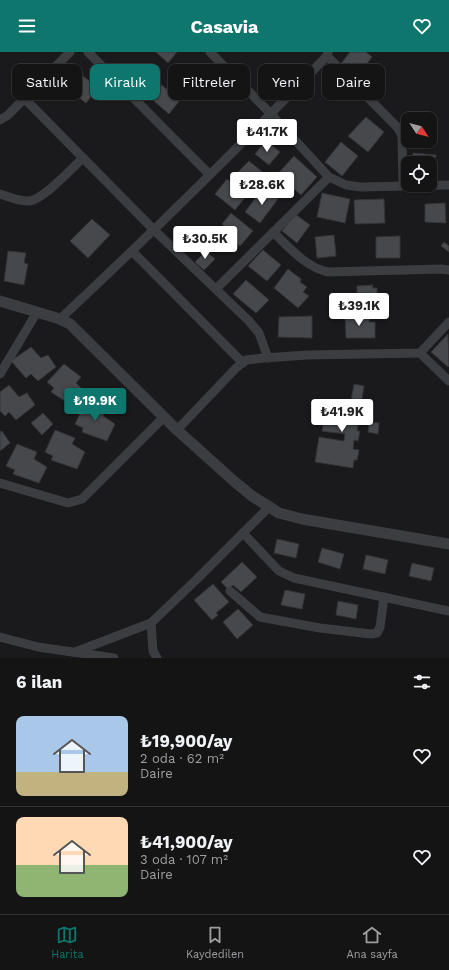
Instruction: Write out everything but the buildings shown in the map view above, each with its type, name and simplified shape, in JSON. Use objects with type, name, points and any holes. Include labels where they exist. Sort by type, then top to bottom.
[{"type":"street","points":[[58,64],[70,52]]},
{"type":"street","points":[[88,52],[209,174]]},
{"type":"street","points":[[210,52],[271,114],[329,177],[346,185],[361,187],[401,186]]},
{"type":"street","points":[[60,319],[154,230],[271,114],[328,54],[398,128],[402,136],[403,156]]},
{"type":"street","points":[[0,120],[22,100]]},
{"type":"street","points":[[26,100],[154,230],[249,321],[259,333],[268,358]]},
{"type":"street","points":[[0,194],[15,199],[31,201],[45,193],[83,158]]},
{"type":"street","points":[[216,289],[329,177]]},
{"type":"street","points":[[437,185],[449,185]]},
{"type":"street","points":[[273,232],[306,262],[318,270],[328,272],[449,270]]},
{"type":"street","points":[[132,251],[243,363]]},
{"type":"street","points":[[0,301],[60,319],[70,324],[177,430],[235,482],[279,513],[302,519],[449,544]]},
{"type":"street","points":[[0,374],[37,312]]},
{"type":"street","points":[[420,353],[449,322]]},
{"type":"street","points":[[177,430],[236,368],[246,360],[307,355],[420,353],[449,381]]},
{"type":"street","points":[[0,484],[68,503],[82,499],[164,417]]},
{"type":"street","points":[[75,652],[151,623],[269,507]]},
{"type":"street","points":[[243,533],[279,571],[294,578],[449,611]]},
{"type":"street","points":[[230,592],[260,617],[320,628],[371,634],[377,633],[380,627],[384,597]]},
{"type":"street","points":[[151,623],[153,651],[157,658]]},
{"type":"street","points":[[0,637],[38,647],[114,658]]}]
